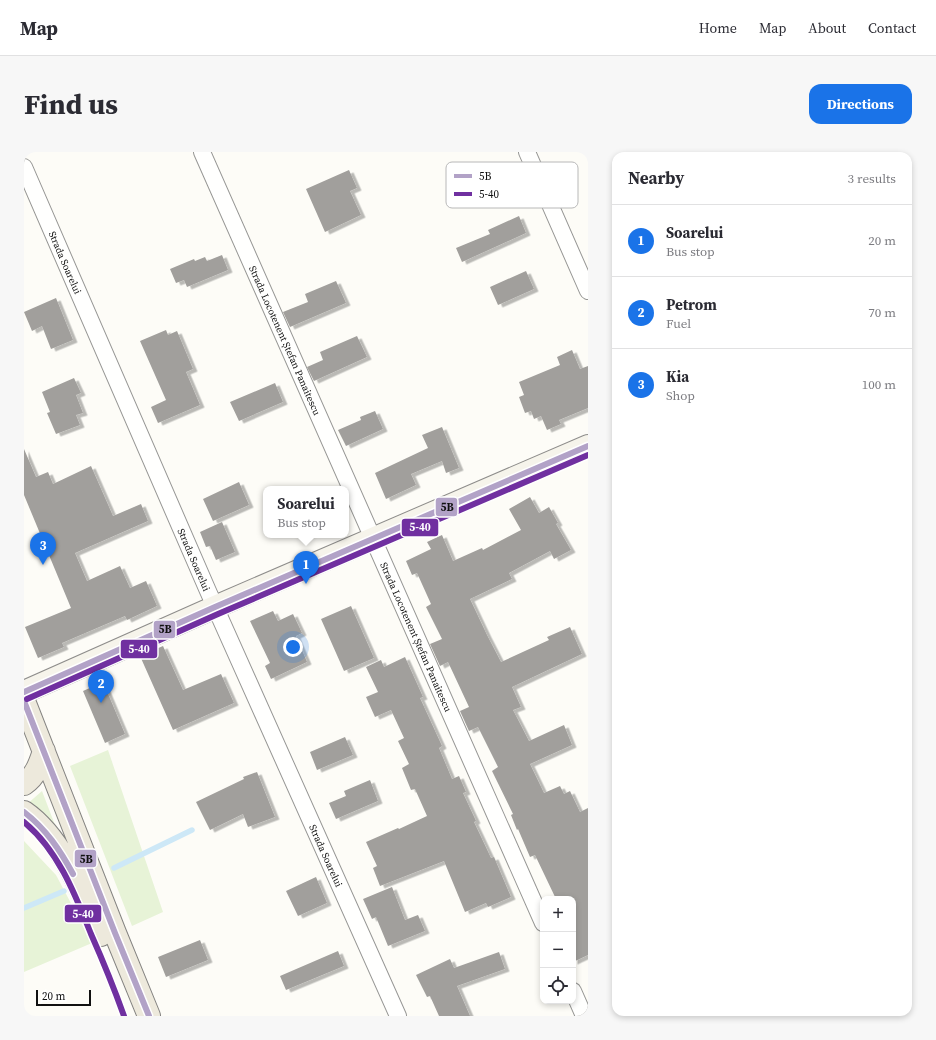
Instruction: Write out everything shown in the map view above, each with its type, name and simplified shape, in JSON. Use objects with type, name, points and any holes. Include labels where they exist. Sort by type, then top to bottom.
[{"type":"main road","points":[[24,701],[115,933],[150,1016]]},
{"type":"main road","points":[[24,784],[29,781],[36,772],[44,751]]},
{"type":"main road","points":[[24,812],[42,828],[55,844],[74,876],[102,938],[133,1016]]},
{"type":"street","name":"Strada Locotenent Ștefan Panaitescu","points":[[202,152],[540,916]]},
{"type":"street","points":[[527,152],[531,162]]},
{"type":"street","name":"Strada Soarelui","points":[[24,166],[215,608],[398,1016]]},
{"type":"street","points":[[552,208],[588,291]]},
{"type":"street","points":[[24,692],[588,446]]},
{"type":"street","points":[[576,998],[584,1016]]},
{"type":"green space","points":[[108,750],[163,912],[132,926],[70,766]]},
{"type":"green space","points":[[42,791],[60,838],[26,805]]},
{"type":"green space","points":[[24,841],[56,875],[92,943],[24,972]]},
{"type":"building","points":[[349,170],[357,188],[350,191],[361,215],[325,232],[306,189]]},
{"type":"building","points":[[519,216],[526,233],[462,262],[456,248],[490,234],[488,230]]},
{"type":"building","points":[[222,255],[228,270],[187,287],[184,280],[176,283],[170,269],[194,259],[195,261],[205,257],[207,261]]},
{"type":"building","points":[[526,271],[534,289],[498,305],[490,287]]},
{"type":"building","points":[[336,281],[346,303],[290,327],[283,312],[308,302],[305,294]]},
{"type":"building","points":[[56,298],[73,340],[51,349],[42,326],[32,331],[24,312]]},
{"type":"building","points":[[166,330],[168,335],[177,331],[193,369],[186,372],[200,405],[158,423],[151,407],[166,400],[140,341]]},
{"type":"building","points":[[357,336],[367,357],[314,381],[307,367],[323,360],[320,352]]},
{"type":"building","points":[[572,350],[580,369],[588,366],[588,408],[559,420],[561,424],[547,430],[541,416],[534,419],[531,411],[525,413],[519,397],[524,395],[519,382],[560,365],[557,357]]},
{"type":"building","points":[[74,378],[81,393],[76,395],[83,413],[76,415],[80,425],[56,434],[47,413],[50,412],[42,392]]},
{"type":"building","points":[[275,383],[283,402],[239,421],[230,402]]},
{"type":"building","points":[[375,411],[383,429],[346,446],[338,430],[361,420],[360,417]]},
{"type":"building","points":[[442,427],[459,468],[446,473],[442,461],[411,474],[416,485],[386,499],[375,473],[428,448],[422,435]]},
{"type":"building","points":[[24,449],[36,477],[48,472],[53,484],[91,466],[113,516],[141,504],[148,521],[75,553],[87,581],[120,566],[130,588],[146,581],[157,606],[127,620],[125,616],[62,643],[64,647],[38,658],[25,627],[71,608],[24,495]]},
{"type":"building","points":[[239,482],[249,505],[213,521],[203,499]]},
{"type":"building","points":[[530,497],[539,513],[549,507],[558,523],[556,524],[571,550],[554,559],[550,551],[509,573],[512,579],[470,599],[501,662],[549,640],[547,637],[570,627],[582,654],[512,687],[521,707],[513,710],[529,741],[564,725],[572,745],[530,764],[544,793],[560,786],[564,794],[570,791],[580,812],[588,808],[588,955],[576,961],[576,896],[555,896],[535,855],[530,857],[511,815],[513,814],[492,771],[498,767],[478,727],[469,731],[460,711],[469,707],[448,662],[440,666],[430,644],[442,639],[426,607],[431,604],[417,573],[412,575],[406,561],[431,549],[427,542],[442,535],[453,561],[482,548],[483,550],[521,530],[509,509]]},
{"type":"building","points":[[222,522],[235,552],[216,560],[210,546],[206,547],[200,532]]},
{"type":"building","points":[[351,606],[374,658],[344,671],[321,619]]},
{"type":"building","points":[[273,611],[278,621],[293,614],[302,633],[296,636],[307,662],[271,679],[265,666],[270,663],[250,621]]},
{"type":"building","points":[[163,646],[183,690],[221,674],[234,703],[173,730],[140,656]]},
{"type":"building","points":[[405,657],[423,697],[420,698],[442,746],[439,748],[452,779],[459,776],[466,792],[463,793],[476,821],[474,822],[491,858],[494,857],[511,897],[488,907],[486,903],[465,912],[444,861],[380,886],[373,868],[377,866],[366,842],[427,816],[415,789],[411,790],[402,768],[409,764],[398,741],[404,738],[391,710],[375,717],[366,697],[378,692],[366,667],[381,660],[384,667]]},
{"type":"building","points":[[103,682],[125,734],[105,743],[83,691]]},
{"type":"building","points":[[345,737],[353,755],[317,770],[310,752]]},
{"type":"building","points":[[257,772],[275,817],[248,827],[243,814],[210,830],[196,802],[244,779],[243,777]]},
{"type":"building","points":[[370,780],[378,801],[336,819],[329,803],[346,796],[344,791]]},
{"type":"building","points":[[316,877],[327,903],[298,916],[286,891]]},
{"type":"building","points":[[392,887],[405,920],[418,915],[425,931],[388,946],[376,917],[372,919],[363,899]]},
{"type":"building","points":[[200,940],[208,960],[166,977],[158,957]]},
{"type":"building","points":[[338,951],[344,966],[286,990],[280,976]]},
{"type":"building","points":[[499,952],[505,969],[457,986],[470,1016],[439,1016],[430,996],[427,997],[416,975],[450,959],[454,968]]},
{"type":"waterway","points":[[114,868],[192,830]]},
{"type":"waterway","points":[[24,908],[64,891]]},
{"type":"transit line","name":"5B","points":[[24,692],[215,607],[588,446]]},
{"type":"transit line","name":"5-40","points":[[27,699],[218,614],[588,455]]},
{"type":"transit line","name":"5B","points":[[24,701],[149,1016]]},
{"type":"transit line","name":"5B","points":[[24,812],[39,825],[52,840],[73,874]]},
{"type":"transit line","name":"5-40","points":[[24,822],[47,846],[72,888],[124,1016]]},
{"type":"place","name":"Kia","points":[[43,565]]},
{"type":"place","name":"Soarelui","points":[[306,584]]},
{"type":"place","name":"Petrom","points":[[101,703]]}]
